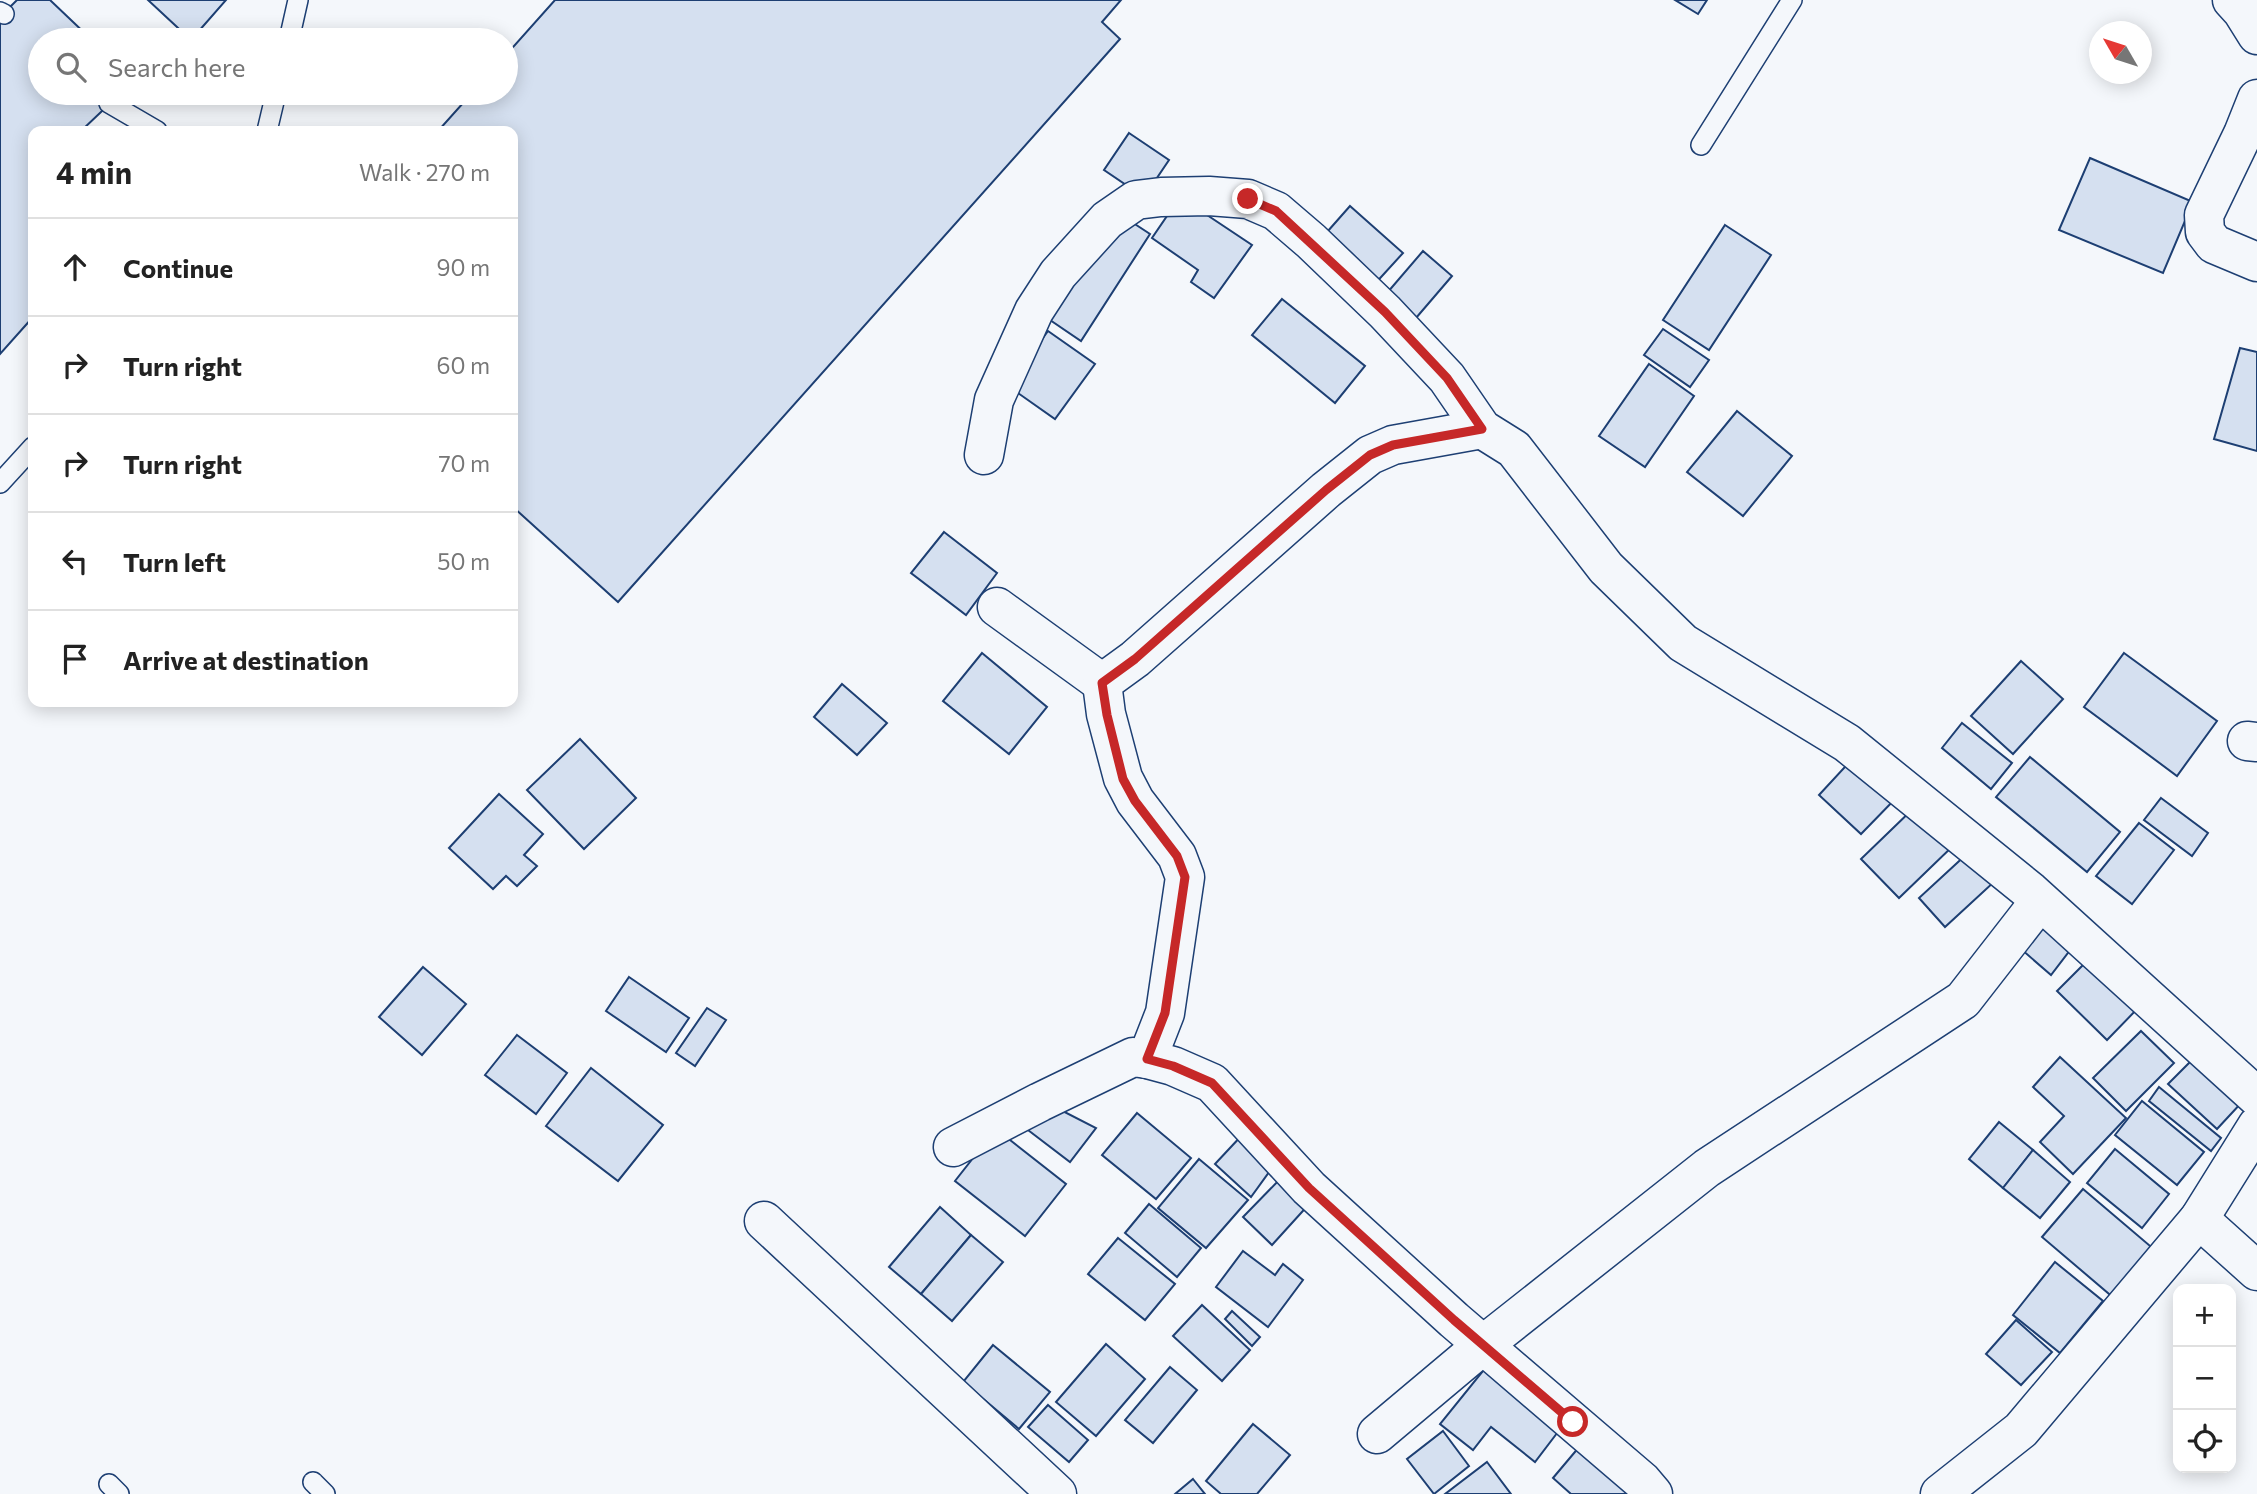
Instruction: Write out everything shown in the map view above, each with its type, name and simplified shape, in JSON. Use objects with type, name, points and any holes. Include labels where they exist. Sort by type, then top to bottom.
[{"type":"street","points":[[2232,0],[2257,35]]},
{"type":"street","points":[[2257,99],[2204,215],[2205,232],[2214,244],[2257,262]]},
{"type":"street","points":[[984,455],[994,400],[1034,311],[1058,274],[1107,220],[1136,201],[1161,197],[1209,196],[1248,199],[1276,211],[1385,312],[1447,378],[1482,429],[1514,449],[1606,568],[1683,643],[1847,743],[1992,859],[2257,1097]]},
{"type":"street","points":[[1102,683],[1135,659],[1326,490],[1370,455],[1403,443],[1482,429]]},
{"type":"street","points":[[997,607],[1102,683],[1123,779],[1135,801],[1177,856],[1185,877],[1165,1013],[1147,1059]]},
{"type":"street","points":[[1377,1434],[1483,1345],[1707,1168],[1964,1000],[2040,901]]},
{"type":"street","points":[[953,1147],[1133,1058],[1173,1066],[1212,1083],[1309,1188],[1483,1345],[1642,1481],[1653,1494]]},
{"type":"street","points":[[1940,1494],[2021,1430],[2199,1219],[2257,1126]]},
{"type":"street","points":[[2199,1219],[2257,1271]]},
{"type":"street","points":[[764,1221],[1057,1494]]},
{"type":"lane","points":[[292,28],[299,0]]},
{"type":"lane","points":[[1701,145],[1792,0]]},
{"type":"lane","points":[[112,105],[149,126]]},
{"type":"lane","points":[[268,126],[273,105]]},
{"type":"lane","points":[[0,483],[28,452]]},
{"type":"building","points":[[17,0],[50,0],[79,28],[28,28],[28,105],[108,105],[86,126],[28,126],[28,323],[0,354],[0,17]]},
{"type":"building","points":[[148,0],[226,0],[202,28],[178,28]]},
{"type":"building","points":[[555,0],[1121,0],[1102,22],[1120,39],[618,602],[518,512],[518,126],[442,126],[461,105],[518,105],[518,42]]},
{"type":"building","points":[[1675,0],[1707,0],[1698,14]]},
{"type":"building","points":[[1129,133],[1169,160],[1144,197],[1104,170]]},
{"type":"building","points":[[2090,158],[2193,202],[2163,273],[2059,230]]},
{"type":"building","points":[[1180,197],[1252,245],[1214,298],[1191,282],[1198,270],[1152,238]]},
{"type":"building","points":[[1350,206],[1403,253],[1372,287],[1320,240]]},
{"type":"building","points":[[1118,213],[1150,234],[1081,341],[1050,320]]},
{"type":"building","points":[[1725,225],[1771,255],[1709,350],[1663,320]]},
{"type":"building","points":[[1423,251],[1452,276],[1410,325],[1381,300]]},
{"type":"building","points":[[1282,299],[1365,366],[1335,403],[1252,335]]},
{"type":"building","points":[[1663,329],[1709,360],[1690,387],[1644,355]]},
{"type":"building","points":[[1048,331],[1095,364],[1055,419],[1008,386]]},
{"type":"building","points":[[2240,348],[2257,352],[2257,451],[2214,439]]},
{"type":"building","points":[[1649,364],[1694,396],[1645,467],[1599,436]]},
{"type":"building","points":[[1737,411],[1792,456],[1743,516],[1687,472]]},
{"type":"building","points":[[944,532],[997,573],[966,615],[911,573]]},
{"type":"building","points":[[982,653],[1047,707],[1009,754],[943,701]]},
{"type":"building","points":[[2124,653],[2217,721],[2177,776],[2084,707]]},
{"type":"building","points":[[2021,661],[2063,699],[2013,754],[1971,716]]},
{"type":"building","points":[[842,684],[887,723],[857,755],[814,717]]},
{"type":"building","points":[[1962,723],[2012,763],[1991,789],[1942,748]]},
{"type":"building","points":[[580,739],[636,798],[584,849],[527,790]]},
{"type":"building","points":[[1856,755],[1899,795],[1861,834],[1819,795]]},
{"type":"building","points":[[2030,757],[2120,832],[2087,872],[1996,797]]},
{"type":"building","points":[[499,794],[543,834],[524,855],[537,866],[517,886],[506,876],[493,889],[449,848]]},
{"type":"building","points":[[2161,798],[2208,833],[2192,856],[2144,820]]},
{"type":"building","points":[[1918,804],[1956,843],[1899,898],[1861,859]]},
{"type":"building","points":[[2139,823],[2174,850],[2132,904],[2096,876]]},
{"type":"building","points":[[1969,852],[1995,881],[1945,927],[1919,898]]},
{"type":"building","points":[[2042,909],[2077,941],[2051,975],[2014,943]]},
{"type":"building","points":[[2091,957],[2141,1005],[2107,1040],[2057,991]]},
{"type":"building","points":[[423,967],[466,1004],[422,1055],[379,1017]]},
{"type":"building","points":[[629,977],[689,1018],[666,1052],[606,1011]]},
{"type":"building","points":[[707,1008],[726,1020],[695,1066],[676,1053]]},
{"type":"building","points":[[2141,1031],[2174,1063],[2126,1111],[2093,1078]]},
{"type":"building","points":[[517,1035],[567,1073],[536,1114],[485,1075]]},
{"type":"building","points":[[2197,1055],[2243,1101],[2217,1129],[2168,1084]]},
{"type":"building","points":[[2060,1057],[2126,1118],[2073,1174],[2040,1142],[2064,1116],[2033,1087]]},
{"type":"building","points":[[591,1068],[663,1125],[618,1181],[546,1126]]},
{"type":"building","points":[[2159,1087],[2221,1138],[2211,1151],[2149,1101]]},
{"type":"building","points":[[2142,1101],[2204,1152],[2177,1185],[2115,1135]]},
{"type":"building","points":[[1049,1104],[1096,1128],[1070,1162],[1024,1127]]},
{"type":"building","points":[[1137,1113],[1191,1158],[1156,1199],[1102,1155]]},
{"type":"building","points":[[1999,1122],[2033,1150],[2003,1188],[1969,1159]]},
{"type":"building","points":[[996,1129],[1066,1184],[1025,1236],[955,1181]]},
{"type":"building","points":[[1244,1133],[1277,1161],[1251,1197],[1215,1164]]},
{"type":"building","points":[[2115,1149],[2169,1194],[2142,1228],[2087,1183]]},
{"type":"building","points":[[2033,1150],[2070,1182],[2040,1218],[2003,1188]]},
{"type":"building","points":[[1199,1159],[1248,1200],[1206,1248],[1158,1208]]},
{"type":"building","points":[[1283,1176],[1311,1202],[1272,1245],[1243,1217]]},
{"type":"building","points":[[2083,1189],[2156,1251],[2115,1299],[2042,1237]]},
{"type":"building","points":[[1149,1204],[1201,1248],[1177,1277],[1125,1233]]},
{"type":"building","points":[[940,1207],[971,1235],[921,1294],[889,1267]]},
{"type":"building","points":[[971,1235],[1003,1262],[952,1321],[921,1294]]},
{"type":"building","points":[[1118,1238],[1175,1284],[1145,1320],[1088,1274]]},
{"type":"building","points":[[1243,1251],[1275,1275],[1283,1264],[1303,1280],[1268,1327],[1216,1287]]},
{"type":"building","points":[[2055,1262],[2103,1301],[2060,1353],[2013,1315]]},
{"type":"building","points":[[1202,1305],[1250,1350],[1222,1381],[1173,1336]]},
{"type":"building","points":[[1232,1311],[1260,1337],[1252,1346],[1225,1319]]},
{"type":"building","points":[[2016,1320],[2052,1352],[2021,1385],[1986,1354]]},
{"type":"building","points":[[1106,1344],[1145,1379],[1096,1436],[1056,1402]]},
{"type":"building","points":[[993,1345],[1050,1392],[1019,1429],[963,1382]]},
{"type":"building","points":[[1495,1356],[1567,1420],[1535,1462],[1491,1427],[1473,1450],[1440,1424]]},
{"type":"building","points":[[1170,1367],[1197,1390],[1153,1443],[1125,1420]]},
{"type":"building","points":[[1048,1405],[1088,1440],[1069,1462],[1028,1427]]},
{"type":"building","points":[[1253,1424],[1290,1455],[1257,1494],[1221,1494],[1206,1481]]},
{"type":"building","points":[[1443,1431],[1469,1466],[1434,1494],[1407,1459]]},
{"type":"building","points":[[1585,1440],[1635,1482],[1625,1494],[1571,1494],[1553,1478]]},
{"type":"building","points":[[1487,1462],[1511,1494],[1445,1494]]},
{"type":"building","points":[[1193,1479],[1205,1494],[1175,1494]]},
{"type":"route","points":[[1248,199],[1276,211],[1385,312],[1447,378],[1482,429],[1393,445],[1370,455],[1326,490],[1135,659],[1102,683],[1123,779],[1156,831],[1177,856],[1185,877],[1165,1013],[1147,1059],[1173,1066],[1212,1083],[1309,1188],[1454,1320],[1573,1422]]}]
